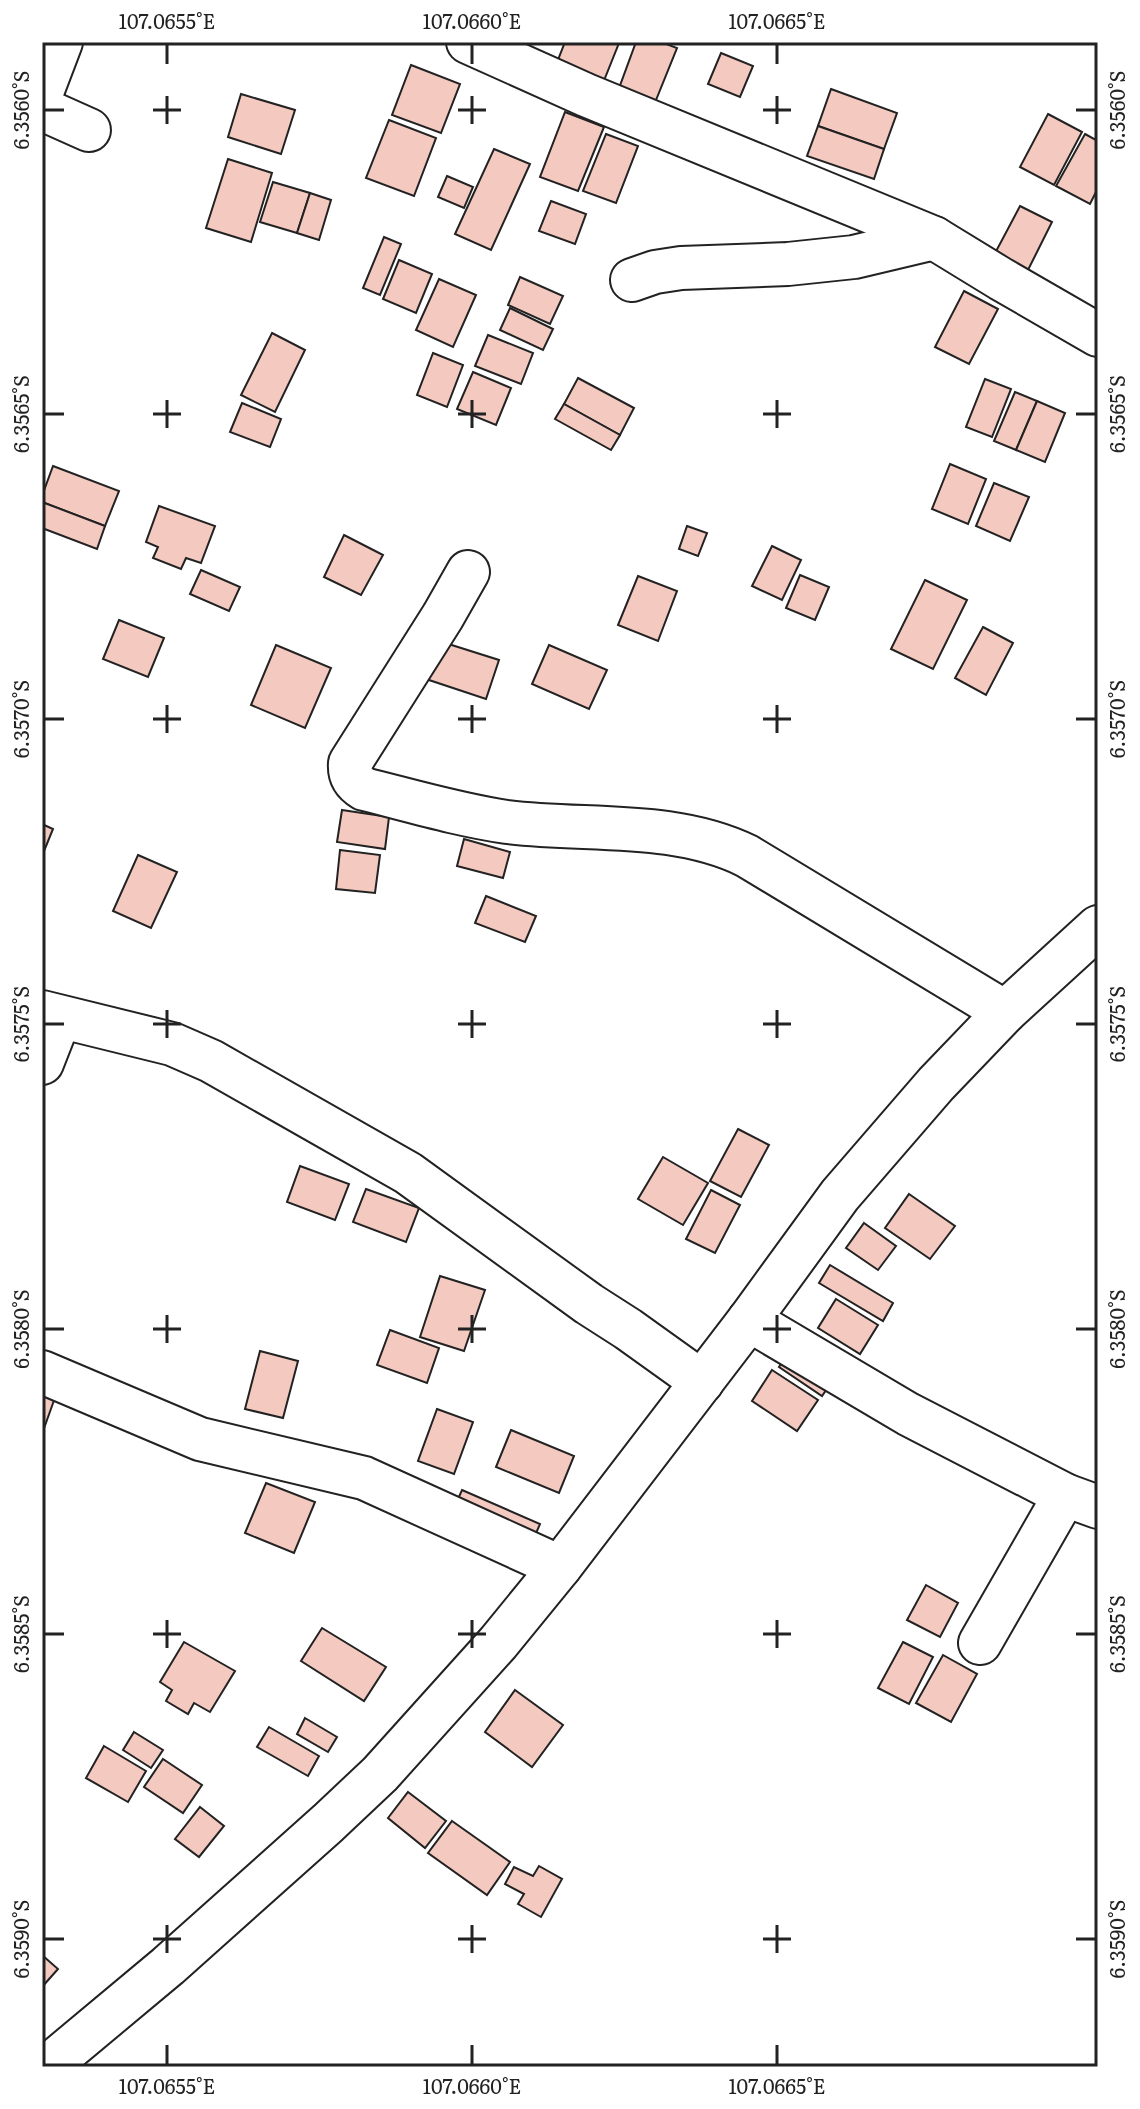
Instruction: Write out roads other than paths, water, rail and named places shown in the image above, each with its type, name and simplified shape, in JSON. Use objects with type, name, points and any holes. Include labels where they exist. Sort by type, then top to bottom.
[{"type":"street","points":[[42,92],[61,42]]},
{"type":"street","points":[[468,42],[586,95],[934,238],[1098,335]]},
{"type":"street","points":[[42,109],[89,130]]},
{"type":"street","points":[[632,280],[681,268],[788,264],[854,257],[934,238]]},
{"type":"street","points":[[468,572],[350,763],[350,775],[357,784],[364,789],[508,822],[681,835],[725,846],[747,856],[1005,1012]]},
{"type":"street","points":[[47,2067],[168,1966],[380,1774],[498,1643],[560,1567],[749,1320],[840,1195],[936,1084],[1005,1012],[1098,927]]},
{"type":"street","points":[[42,1063],[51,1014],[172,1044],[211,1061],[408,1173],[702,1382]]},
{"type":"street","points":[[749,1320],[908,1414],[1082,1501],[980,1643]]},
{"type":"street","points":[[42,1372],[200,1439],[364,1478],[560,1567]]}]
